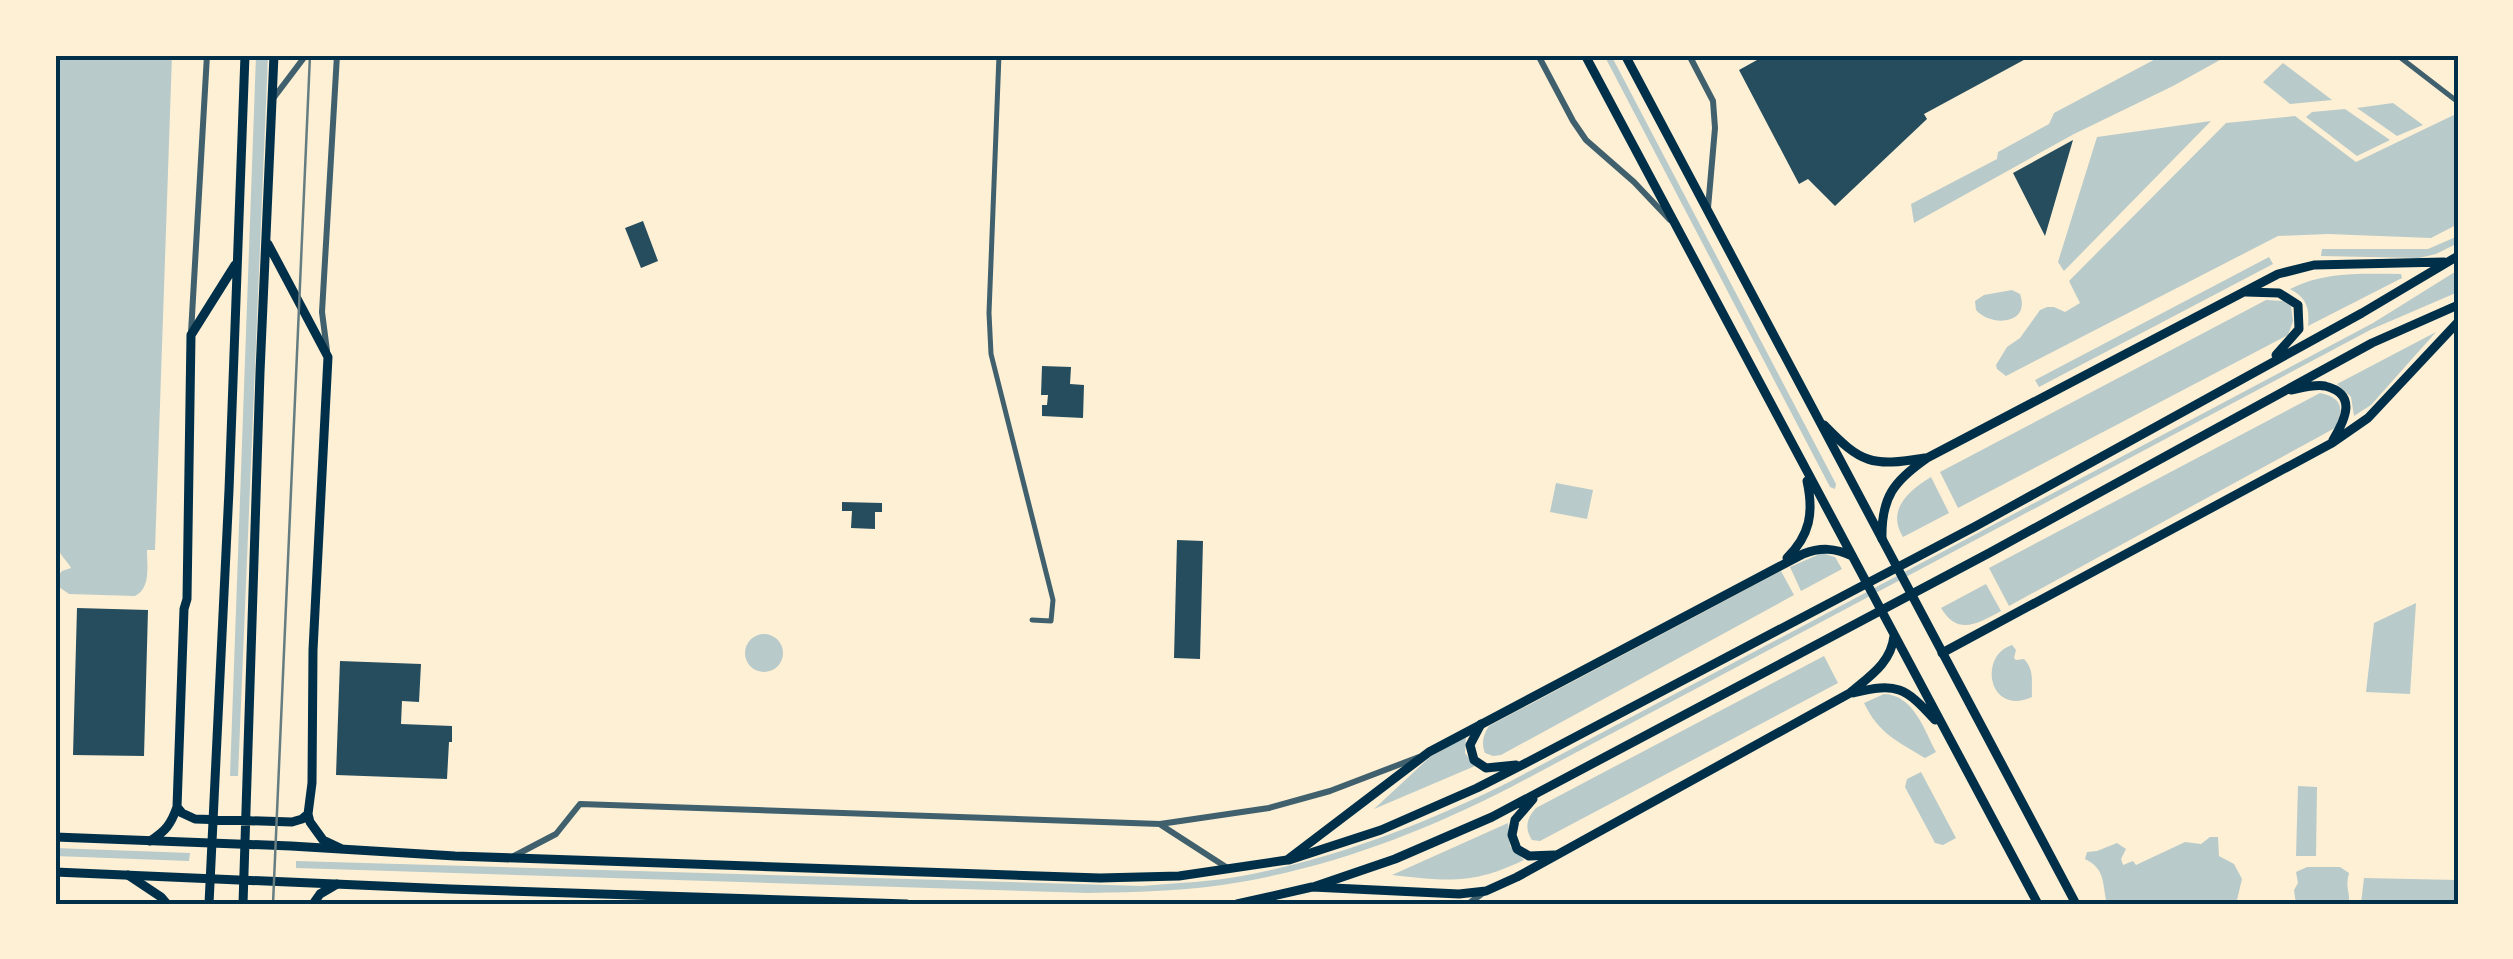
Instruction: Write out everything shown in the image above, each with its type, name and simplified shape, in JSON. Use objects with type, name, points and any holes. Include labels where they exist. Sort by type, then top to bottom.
[{"type":"main road","points":[[209,904],[244,55]]},
{"type":"main road","points":[[243,904],[274,55]]},
{"type":"main road","points":[[1585,55],[2038,904]]},
{"type":"main road","points":[[1624,55],[2076,904]]},
{"type":"main road","points":[[267,242],[328,357],[308,814],[324,840],[342,849]]},
{"type":"main road","points":[[55,838],[1100,878],[1179,876],[1288,860],[1381,830],[1524,764],[1976,526],[2458,256]]},
{"type":"main road","points":[[150,840],[165,832],[177,807],[187,598],[191,335],[237,262]]},
{"type":"main road","points":[[1882,540],[1885,502],[1901,478],[1928,458],[2278,274],[2314,266],[2447,262]]},
{"type":"main road","points":[[2243,292],[2279,293],[2298,305],[2299,329],[2271,362]]},
{"type":"main road","points":[[1237,904],[1312,888],[1395,859],[1492,817],[1959,570],[2372,343],[2458,305]]},
{"type":"main road","points":[[1942,653],[2332,443],[2368,418],[2458,322]]},
{"type":"main road","points":[[2285,390],[2323,385],[2341,394],[2347,404],[2344,422],[2332,443]]},
{"type":"main road","points":[[1818,420],[1854,453],[1868,460],[1891,463],[1928,458]]},
{"type":"main road","points":[[1782,564],[1802,541],[1810,521],[1804,469]]},
{"type":"main road","points":[[1288,860],[1429,752],[1782,564],[1826,548],[1852,556]]},
{"type":"main road","points":[[1312,888],[1459,894],[1486,891],[1850,693],[1885,661],[1893,645],[1892,632]]},
{"type":"main road","points":[[1850,693],[1873,688],[1906,691],[1946,733]]},
{"type":"main road","points":[[1481,724],[1470,745],[1474,760],[1486,768],[1524,764]]},
{"type":"main road","points":[[1539,792],[1515,820],[1512,835],[1517,849],[1529,856],[1554,855]]},
{"type":"main road","points":[[177,807],[182,814],[196,818],[292,822],[308,814]]},
{"type":"main road","points":[[55,872],[907,904]]},
{"type":"main road","points":[[128,875],[167,904]]},
{"type":"main road","points":[[313,904],[320,894],[340,882]]},
{"type":"street","points":[[191,335],[207,55]]},
{"type":"street","points":[[272,101],[306,55]]},
{"type":"street","points":[[328,357],[322,312],[337,55]]},
{"type":"street","points":[[999,55],[989,313],[991,354],[1053,600],[1051,620],[1032,620]]},
{"type":"street","points":[[1538,55],[1586,140],[1657,204],[1682,235]]},
{"type":"street","points":[[1689,55],[1713,101],[1715,128],[1708,209]]},
{"type":"street","points":[[2397,55],[2458,102]]},
{"type":"street","points":[[512,857],[556,834],[580,804],[1160,824],[1269,808],[1330,791],[1429,752]]},
{"type":"street","points":[[1160,824],[1228,869]]},
{"type":"street","points":[[1468,904],[1486,891]]},
{"type":"street","points":[[738,898],[751,904]]},
{"type":"shaded area","points":[[55,55],[172,55],[155,550],[147,550],[146,582],[135,596],[69,594],[59,587],[57,577],[71,568],[55,547]]},
{"type":"shaded area","points":[[256,55],[268,55],[238,776],[230,776]]},
{"type":"shaded area","points":[[1604,55],[1611,55],[1836,484],[1835,489],[1830,487]]},
{"type":"shaded area","points":[[2163,55],[2229,55],[2074,134],[1914,223],[1911,204],[1997,159],[1998,152],[2049,124],[2054,113]]},
{"type":"shaded area","points":[[2283,63],[2332,100],[2290,104],[2263,82]]},
{"type":"shaded area","points":[[2393,103],[2423,125],[2397,136],[2357,108]]},
{"type":"shaded area","points":[[2345,109],[2390,140],[2357,156],[2306,117],[2312,112]]},
{"type":"shaded area","points":[[2458,113],[2458,224],[2431,238],[2278,236],[2006,376],[1997,369],[2007,347],[2020,338],[2040,310],[2054,307],[2065,312],[2080,303],[2069,281],[2226,123],[2295,116],[2356,162]]},
{"type":"shaded area","points":[[2211,121],[2064,271],[2058,262],[2097,137]]},
{"type":"shaded area","points":[[2458,236],[2458,243],[2419,258],[2321,256],[2322,249],[2428,249]]},
{"type":"shaded area","points":[[2269,257],[2273,264],[2039,387],[2035,380]]},
{"type":"shaded area","points":[[2458,270],[2458,292],[2372,329],[1513,786],[1414,832],[1312,866],[1203,887],[1088,893],[296,868],[296,861],[1142,886],[1230,878],[1312,860],[1413,825],[1511,781],[2373,323]]},
{"type":"shaded area","points":[[2401,274],[2402,278],[2308,326],[2306,304],[2290,289],[2331,276]]},
{"type":"shaded area","points":[[2012,290],[2020,294],[2022,304],[2015,317],[1999,321],[1976,310],[1975,301],[1984,295]]},
{"type":"shaded area","points":[[2266,300],[2291,306],[2293,321],[2288,335],[1958,508],[1940,472]]},
{"type":"shaded area","points":[[2436,332],[2371,405],[2354,416],[2351,397],[2337,384]]},
{"type":"shaded area","points":[[2320,393],[2340,405],[2335,428],[2009,606],[1989,568]]},
{"type":"shaded area","points":[[1931,477],[1949,513],[1903,537],[1897,518],[1902,502]]},
{"type":"shaded area","points":[[1556,483],[1593,490],[1587,519],[1550,512]]},
{"type":"shaded area","points":[[1822,553],[1835,557],[1842,569],[1801,591],[1790,567]]},
{"type":"shaded area","points":[[1781,571],[1794,595],[1501,755],[1485,753],[1483,739],[1489,726]]},
{"type":"shaded area","points":[[1986,584],[2001,611],[1968,625],[1947,617],[1941,608]]},
{"type":"shaded area","points":[[2416,603],[2410,694],[2366,692],[2374,623]]},
{"type":"shaded area","points":[[764,634],[778,639],[783,653],[778,667],[764,672],[750,667],[745,653],[750,639]]},
{"type":"shaded area","points":[[2012,645],[2016,650],[2014,658],[2024,659],[2032,677],[2032,697],[2017,701],[1997,692],[1992,671],[2001,651]]},
{"type":"shaded area","points":[[1824,656],[1838,683],[1540,841],[1532,840],[1528,823],[1536,808]]},
{"type":"shaded area","points":[[1884,694],[1903,700],[1910,707],[1936,752],[1925,758],[1876,722],[1864,703]]},
{"type":"shaded area","points":[[1466,736],[1465,753],[1475,766],[1374,809],[1430,757]]},
{"type":"shaded area","points":[[1921,772],[1956,838],[1943,845],[1935,843],[1905,787],[1907,779]]},
{"type":"shaded area","points":[[2298,786],[2317,787],[2316,856],[2296,856]]},
{"type":"shaded area","points":[[1508,823],[1510,846],[1524,860],[1489,874],[1460,879],[1392,875]]},
{"type":"shaded area","points":[[2210,837],[2218,837],[2219,856],[2234,864],[2242,879],[2236,904],[2107,904],[2100,872],[2085,859],[2087,852],[2117,843],[2126,849],[2121,859],[2123,865],[2133,861],[2136,865],[2185,842],[2201,844]]},
{"type":"shaded area","points":[[55,848],[190,853],[189,861],[55,856]]},
{"type":"shaded area","points":[[2307,867],[2340,867],[2349,873],[2349,904],[2296,904],[2296,872]]},
{"type":"shaded area","points":[[2364,878],[2458,880],[2458,904],[2361,904]]},
{"type":"building","points":[[1766,55],[2033,55],[1924,114],[1927,119],[1835,206],[1808,179],[1799,184],[1739,70]]},
{"type":"building","points":[[2073,140],[2045,236],[2013,173]]},
{"type":"building","points":[[643,221],[658,261],[641,268],[625,228]]},
{"type":"building","points":[[1042,366],[1071,367],[1070,384],[1084,385],[1083,418],[1042,416],[1042,405],[1047,405],[1048,395],[1041,395]]},
{"type":"building","points":[[842,502],[882,503],[882,512],[875,512],[875,529],[851,528],[852,511],[842,511]]},
{"type":"building","points":[[1177,540],[1203,541],[1200,659],[1174,658]]},
{"type":"building","points":[[77,608],[148,610],[144,756],[73,755]]},
{"type":"building","points":[[340,661],[421,664],[419,702],[402,701],[401,724],[452,726],[447,779],[336,775]]},
{"type":"tram line","points":[[273,904],[310,55]]}]
